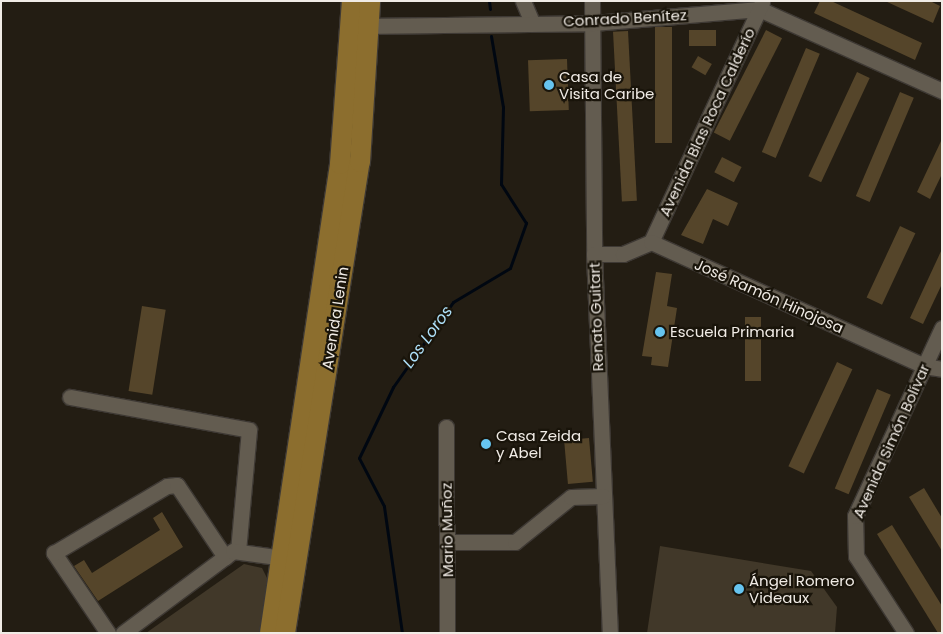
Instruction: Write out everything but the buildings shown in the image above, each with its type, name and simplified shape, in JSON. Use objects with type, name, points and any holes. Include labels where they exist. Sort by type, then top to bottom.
[{"type":"main road","name":"Avenida Lenin","points":[[352,1],[360,26]]},
{"type":"main road","name":"Avenida Lenin","points":[[285,633],[290,559],[340,164],[360,26],[370,1]]},
{"type":"main road","name":"Avenida Lenin","points":[[270,633],[290,559]]},
{"type":"street","points":[[522,1],[532,22]]},
{"type":"street","name":"Renato Guitart","points":[[592,1],[594,254],[610,633]]},
{"type":"street","name":"Conrado Benítez","points":[[360,26],[593,22],[760,5],[942,92]]},
{"type":"street","name":"Avenida Blas Roca Calderío","points":[[651,242],[760,5]]},
{"type":"street","points":[[594,254],[623,254],[651,242]]},
{"type":"street","name":"José Ramón Hinojosa","points":[[651,242],[924,366],[942,369]]},
{"type":"street","name":"Avenida Simón Bolívar","points":[[906,633],[856,556],[853,538],[855,516],[942,328]]},
{"type":"street","points":[[70,397],[249,430],[232,554]]},
{"type":"street","name":"Mario Muñoz","points":[[446,427],[448,633]]},
{"type":"street","points":[[108,633],[54,553],[167,486],[177,485],[232,554]]},
{"type":"street","points":[[448,542],[515,542],[571,497],[603,496]]},
{"type":"street","points":[[123,633],[232,554],[290,559]]},
{"type":"shaded area","name":"Ángel Romero Videaux","points":[[660,546],[811,571],[837,607],[835,633],[647,633]]},
{"type":"shaded area","points":[[244,564],[262,568],[268,580],[260,633],[146,633]]},
{"type":"waterway","points":[[489,1],[490,9]]},
{"type":"waterway","name":"Los Loros","points":[[402,633],[384,506],[359,458],[393,387],[453,302],[510,268],[526,223],[501,184],[503,107],[491,36]]},
{"type":"place","name":"Casa de Visita Caribe","points":[[549,85]]},
{"type":"place","name":"Escuela Primaria","points":[[660,332]]},
{"type":"place","name":"Casa Zeida y Abel","points":[[486,444]]},
{"type":"place","name":"Ángel Romero Videaux","points":[[739,589]]}]
